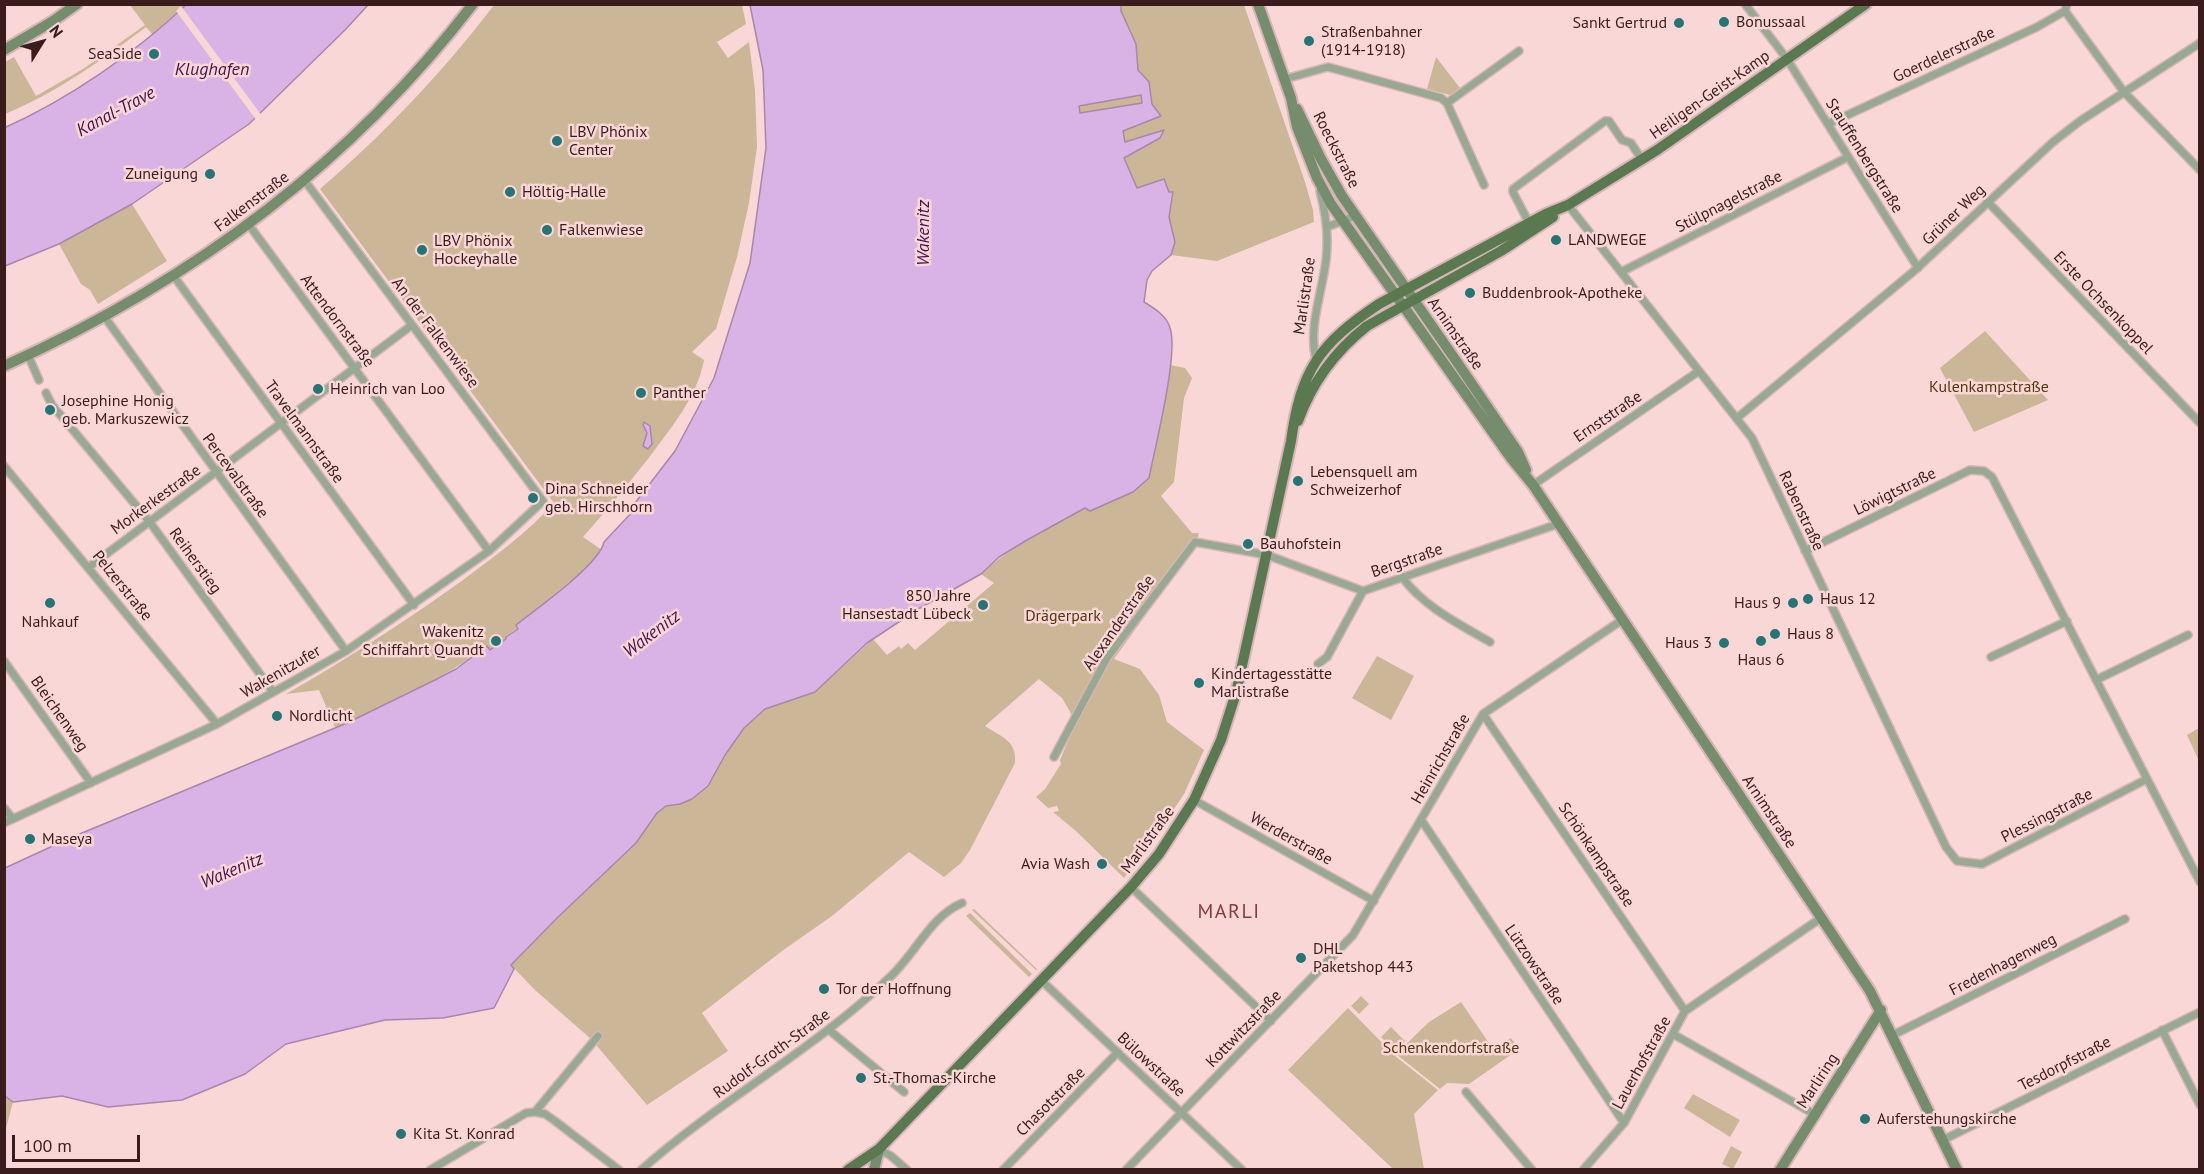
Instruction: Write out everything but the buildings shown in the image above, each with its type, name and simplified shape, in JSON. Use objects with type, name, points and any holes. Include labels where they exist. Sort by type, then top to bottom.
[{"type":"main road","points":[[4,50],[77,4]]},
{"type":"main road","name":"Falkenstraße","points":[[4,366],[66,338],[173,275],[249,225],[305,181],[359,132],[439,48],[473,4]]},
{"type":"main road","name":"Roeckstraße","points":[[1258,4],[1291,98],[1306,124],[1321,159],[1355,216]]},
{"type":"main road","name":"Heiligen-Geist-Kamp","points":[[1306,389],[1347,342],[1367,326],[1402,306],[1410,295],[1529,223],[1568,205],[1642,160],[1866,4]]},
{"type":"main road","name":"Roeckstraße","points":[[1291,98],[1297,127],[1317,178],[1342,221]]},
{"type":"main road","name":"Heiligen-Geist-Kamp","points":[[1306,389],[1316,360],[1339,334],[1360,317],[1395,296],[1410,295],[1501,251],[1550,220],[1568,205]]},
{"type":"main road","name":"Arnimstraße","points":[[1355,216],[1518,453],[1533,484],[1558,524],[1881,1010],[1957,1170]]},
{"type":"main road","name":"Arnimstraße","points":[[1342,221],[1511,458],[1533,484]]},
{"type":"main road","name":"Marlistraße","points":[[848,1170],[879,1149],[1131,887],[1159,854],[1194,800],[1221,740],[1236,693],[1291,441],[1306,389]]},
{"type":"main road","name":"Marliring","points":[[1780,1170],[1881,1010]]},
{"type":"main road","points":[[874,1170],[879,1149]]},
{"type":"street","name":"Stauffenbergstraße","points":[[1745,4],[1787,59],[1918,268]]},
{"type":"street","points":[[2066,8],[2124,92],[2199,170]]},
{"type":"street","name":"Goerdelerstraße","points":[[1828,124],[2037,27],[2066,8]]},
{"type":"street","name":"Grüner Weg","points":[[1737,418],[1918,268],[1987,201],[2080,121],[2199,43]]},
{"type":"street","points":[[1447,103],[1519,51]]},
{"type":"street","points":[[1284,80],[1328,67],[1441,98],[1447,103],[1484,184]]},
{"type":"street","points":[[1529,223],[1513,192],[1514,189],[1607,120],[1622,140],[1630,142],[1642,160]]},
{"type":"street","name":"Stülpnagelstraße","points":[[1621,272],[1848,157]]},
{"type":"street","name":"Roeckstraße","points":[[1317,178],[1327,231]]},
{"type":"street","name":"An der Falkenwiese","points":[[305,181],[543,501]]},
{"type":"street","name":"Erste Ochsenkoppel","points":[[1987,201],[2199,423]]},
{"type":"street","name":"Rabenstraße","points":[[1568,205],[1752,438],[1946,847],[1957,861]]},
{"type":"street","points":[[1327,231],[1355,216]]},
{"type":"street","name":"Attendornstraße","points":[[249,225],[489,551]]},
{"type":"street","name":"Marlistraße","points":[[1316,360],[1312,334],[1327,257],[1327,231]]},
{"type":"street","name":"Travelmannstraße","points":[[173,275],[414,605]]},
{"type":"street","name":"Percevalstraße","points":[[104,316],[345,651]]},
{"type":"street","name":"Morkerkestraße","points":[[89,567],[412,325]]},
{"type":"street","points":[[28,356],[39,380]]},
{"type":"street","name":"Ernststraße","points":[[1533,484],[1699,371]]},
{"type":"street","name":"Reiherstieg","points":[[46,393],[52,405],[149,521],[273,692]]},
{"type":"street","name":"Pelzerstraße","points":[[4,466],[217,724]]},
{"type":"street","name":"Löwigtstraße","points":[[1805,551],[1970,470],[1984,471],[1996,482],[2067,621]]},
{"type":"street","name":"Wakenitzufer","points":[[4,823],[217,724],[345,651],[489,551],[543,501]]},
{"type":"street","name":"Bergstraße","points":[[1267,555],[1363,591],[1558,524]]},
{"type":"street","name":"Alexanderstraße","points":[[1054,757],[1107,658],[1195,542],[1267,555]]},
{"type":"street","points":[[1402,577],[1415,594],[1447,617],[1490,642]]},
{"type":"street","points":[[1318,664],[1327,657],[1363,591]]},
{"type":"street","name":"Heinrichstraße","points":[[1374,901],[1483,714],[1622,620]]},
{"type":"street","points":[[1991,657],[2067,621],[2199,882]]},
{"type":"street","points":[[2096,680],[2188,635]]},
{"type":"street","name":"Bleichenweg","points":[[4,661],[91,783]]},
{"type":"street","name":"Schönkampstraße","points":[[1483,714],[1685,1011]]},
{"type":"street","name":"Plessingstraße","points":[[1957,861],[1982,864],[2147,779]]},
{"type":"street","name":"Werderstraße","points":[[1194,800],[1374,901]]},
{"type":"street","points":[[4,808],[13,819]]},
{"type":"street","name":"Lützowstraße","points":[[1422,821],[1624,1124]]},
{"type":"street","points":[[1131,887],[1271,1021]]},
{"type":"street","name":"Kottwitzstraße","points":[[1126,1170],[1353,935],[1374,901]]},
{"type":"street","name":"Rudolf-Groth-Straße","points":[[641,1170],[687,1133],[829,1030],[892,976],[948,909],[962,903]]},
{"type":"street","name":"Lauerhofstraße","points":[[1583,1170],[1624,1124],[1685,1011],[1821,918]]},
{"type":"street","name":"Fredenhagenweg","points":[[1893,1035],[2125,919]]},
{"type":"street","name":"Bülowstraße","points":[[1042,981],[1242,1170]]},
{"type":"street","name":"Tesdorpfstraße","points":[[1943,1140],[2199,1012]]},
{"type":"street","points":[[829,1030],[904,1092]]},
{"type":"street","points":[[2162,1030],[2199,1105]]},
{"type":"street","points":[[1674,1034],[1814,1114]]},
{"type":"street","points":[[535,1112],[598,1036]]},
{"type":"street","name":"Chasotstraße","points":[[1003,1170],[1118,1053]]},
{"type":"street","points":[[1466,1092],[1532,1170]]},
{"type":"street","points":[[430,1170],[526,1113],[535,1112],[544,1114],[555,1121],[619,1170]]},
{"type":"street","points":[[879,1149],[907,1170]]},
{"type":"green space","points":[[130,5],[186,5],[153,35],[146,27],[60,86],[5,114],[5,62],[14,57],[36,96],[83,69],[145,25]]},
{"type":"green space","name":"Falkenwiese","points":[[494,5],[742,5],[746,24],[717,42],[714,38],[728,58],[749,42],[755,90],[757,147],[749,203],[737,257],[716,329],[692,352],[704,360],[696,386],[676,422],[583,537],[602,550],[580,573],[516,626],[518,628],[490,651],[487,647],[414,692],[335,727],[319,690],[286,694],[376,639],[463,580],[522,534],[554,503],[320,189],[412,102],[455,54]]},
{"type":"green space","points":[[1121,5],[1244,5],[1305,182],[1314,222],[1217,261],[1171,255],[1175,242],[1169,217],[1173,193],[1137,188],[1124,158],[1160,138],[1163,131],[1125,142],[1122,131],[1160,116],[1152,104],[1149,82],[1138,70],[1136,44],[1121,11]]},
{"type":"green space","points":[[1436,57],[1460,88],[1450,95],[1427,89]]},
{"type":"green space","points":[[1141,95],[1143,103],[1080,114],[1079,106]]},
{"type":"green space","points":[[132,204],[167,261],[98,304],[90,290],[81,284],[59,244]]},
{"type":"green space","name":"Kulenkampstraße","points":[[1985,331],[2048,400],[1974,432],[1940,368]]},
{"type":"green space","name":"Drägerpark","points":[[1170,365],[1185,368],[1192,378],[1184,398],[1174,482],[1161,496],[1192,533],[1199,533],[1194,548],[1114,659],[1140,669],[1159,695],[1167,722],[1204,750],[1184,794],[1149,847],[1124,878],[1053,812],[1059,811],[1057,806],[1048,808],[1036,797],[1045,789],[1061,764],[1060,760],[1076,722],[1062,698],[1039,679],[985,726],[1011,744],[1015,763],[961,863],[944,877],[909,852],[832,916],[782,951],[702,1013],[728,1051],[647,1105],[591,1039],[535,990],[511,965],[636,843],[657,813],[666,806],[680,804],[725,755],[744,728],[765,709],[815,692],[873,639],[887,655],[899,646],[901,649],[908,643],[915,650],[994,583],[981,574],[1005,554],[1031,536],[1059,521],[1126,493],[1149,478]]},
{"type":"green space","points":[[1377,656],[1414,676],[1391,720],[1352,698]]},
{"type":"green space","points":[[2199,728],[2199,761],[2187,735]]},
{"type":"green space","points":[[974,909],[1037,969],[972,910]]},
{"type":"green space","points":[[970,913],[1032,974],[1029,977],[966,916]]},
{"type":"green space","points":[[1361,996],[1369,1004],[1359,1014],[1351,1006]]},
{"type":"green space","name":"Schenkendorfstraße","points":[[1461,1002],[1493,1049],[1511,1038],[1519,1049],[1469,1084],[1447,1083],[1440,1089],[1396,1054],[1429,1022]]},
{"type":"green space","points":[[1348,1008],[1395,1056],[1438,1090],[1414,1114],[1424,1169],[1393,1169],[1288,1070]]},
{"type":"green space","points":[[1391,1027],[1405,1041],[1395,1051],[1381,1037]]},
{"type":"green space","points":[[1693,1094],[1740,1120],[1730,1137],[1684,1108]]},
{"type":"green space","points":[[5,1096],[13,1102],[5,1132]]},
{"type":"green space","points":[[1731,1146],[1742,1152],[1733,1169],[1722,1164]]},
{"type":"water","name":"Klughafen","points":[[186,5],[368,5],[249,124],[132,204],[59,244],[5,266],[4,128],[53,103],[100,74]]},
{"type":"water","name":"Wakenitz","points":[[750,5],[1121,5],[1121,11],[1136,44],[1138,70],[1149,82],[1152,104],[1161,116],[1123,131],[1125,142],[1164,130],[1160,138],[1124,158],[1137,188],[1164,179],[1169,192],[1173,192],[1169,217],[1175,242],[1171,255],[1152,271],[1147,280],[1144,302],[1166,320],[1172,340],[1169,378],[1149,478],[1133,492],[1090,511],[1085,508],[999,557],[981,574],[920,608],[867,643],[815,692],[765,709],[744,728],[725,755],[708,786],[692,799],[666,806],[657,813],[636,843],[511,965],[514,969],[494,1008],[443,1018],[385,1020],[286,1044],[245,1074],[182,1100],[108,1107],[62,1096],[13,1102],[5,1096],[5,868],[70,838],[347,723],[456,669],[487,646],[490,650],[518,629],[516,625],[579,574],[600,551],[604,542],[635,509],[635,503],[675,451],[714,378],[750,263],[766,148],[763,70]],"holes":[[[1141,95],[1142,103],[1080,113],[1079,106]]]},
{"type":"water","points":[[644,422],[650,426],[652,444],[648,449],[643,446],[647,433]]},
{"type":"pier","points":[[181,6],[262,116],[257,121],[176,11]]},
{"type":"place","name":"Bonussaal","points":[[1724,22]]},
{"type":"place","name":"Sankt Gertrud","points":[[1679,23]]},
{"type":"place","name":"Straßenbahner (1914-1918)","points":[[1309,41]]},
{"type":"place","name":"SeaSide","points":[[154,54]]},
{"type":"place","name":"LBV Phönix Center","points":[[557,141]]},
{"type":"place","name":"Zuneigung","points":[[210,174]]},
{"type":"place","name":"Höltig-Halle","points":[[510,192]]},
{"type":"place","name":"Falkenwiese","points":[[547,230]]},
{"type":"place","name":"LANDWEGE","points":[[1556,240]]},
{"type":"place","name":"LBV Phönix Hockeyhalle","points":[[422,250]]},
{"type":"place","name":"Buddenbrook-Apotheke","points":[[1470,293]]},
{"type":"place","name":"Heinrich van Loo","points":[[318,389]]},
{"type":"place","name":"Panther","points":[[641,393]]},
{"type":"place","name":"Josephine Honig geb. Markuszewicz","points":[[50,410]]},
{"type":"place","name":"Lebensquell am Schweizerhof","points":[[1298,481]]},
{"type":"place","name":"Dina Schneider geb. Hirschhorn","points":[[533,498]]},
{"type":"place","name":"Bauhofstein","points":[[1248,544]]},
{"type":"place","name":"Haus 12","points":[[1808,599]]},
{"type":"place","name":"Nahkauf","points":[[50,603]]},
{"type":"place","name":"Haus 9","points":[[1793,603]]},
{"type":"place","name":"850 Jahre Hansestadt Lübeck","points":[[983,605]]},
{"type":"place","name":"Haus 8","points":[[1775,634]]},
{"type":"place","name":"Wakenitz Schiffahrt Quandt","points":[[496,641]]},
{"type":"place","name":"Haus 6","points":[[1761,641]]},
{"type":"place","name":"Haus 3","points":[[1724,643]]},
{"type":"place","name":"Kindertagesstätte Marlistraße","points":[[1199,683]]},
{"type":"place","name":"Nordlicht","points":[[277,716]]},
{"type":"place","name":"Maseya","points":[[30,839]]},
{"type":"place","name":"Avia Wash","points":[[1102,864]]},
{"type":"place","name":"DHL Paketshop 443","points":[[1301,958]]},
{"type":"place","name":"Tor der Hoffnung","points":[[824,989]]},
{"type":"place","name":"St.-Thomas-Kirche","points":[[861,1078]]},
{"type":"place","name":"Auferstehungskirche","points":[[1865,1119]]},
{"type":"place","name":"Kita St. Konrad","points":[[401,1134]]},
{"type":"district","name":"MARLI","points":[[1229,912]]},
{"type":"water label","name":"Kanal-Trave","points":[[116,112]]}]
